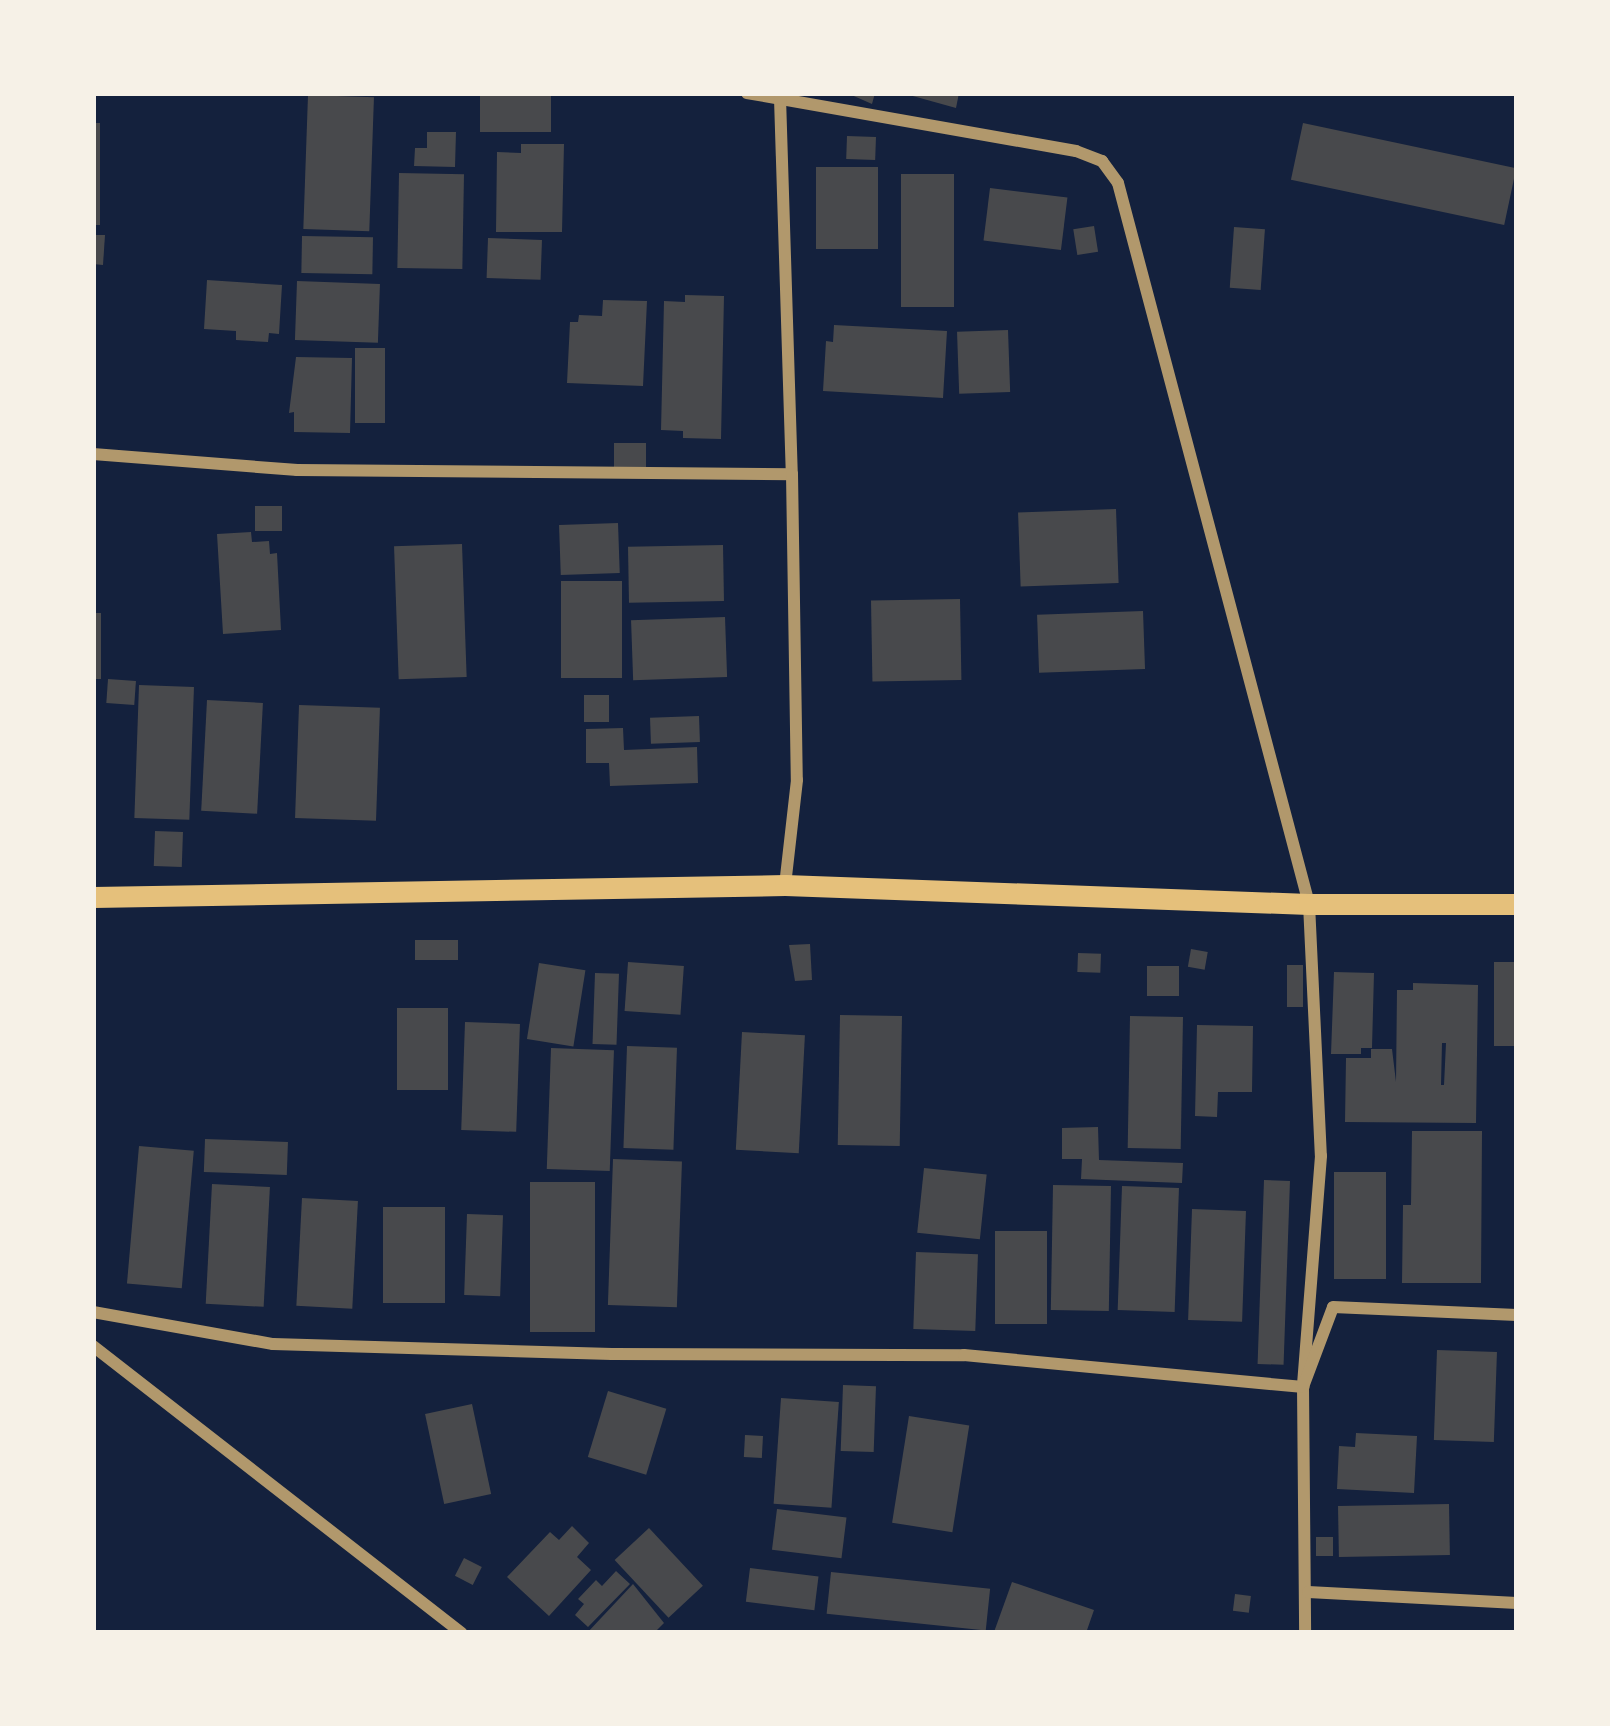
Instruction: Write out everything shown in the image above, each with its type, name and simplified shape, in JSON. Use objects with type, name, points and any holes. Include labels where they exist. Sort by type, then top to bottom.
[{"type":"main road","points":[[93,896],[785,885],[1310,904],[1517,904]]},
{"type":"street","points":[[747,93],[1076,151],[1110,169],[1310,904],[1321,1156],[1303,1387],[1306,1633]]},
{"type":"street","points":[[780,98],[797,780],[785,885]]},
{"type":"street","points":[[93,454],[297,470],[792,474]]},
{"type":"street","points":[[1303,1387],[1334,1306],[1517,1315]]},
{"type":"street","points":[[93,1312],[273,1344],[612,1354],[964,1355],[1303,1387]]},
{"type":"street","points":[[93,1346],[462,1633]]},
{"type":"street","points":[[1308,1592],[1517,1604]]},
{"type":"building","points":[[480,93],[551,93],[551,132],[480,132]]},
{"type":"building","points":[[847,93],[875,93],[872,104]]},
{"type":"building","points":[[902,93],[959,93],[956,108]]},
{"type":"building","points":[[308,95],[374,97],[369,231],[303,229]]},
{"type":"building","points":[[93,123],[100,123],[100,225],[93,225]]},
{"type":"building","points":[[1303,123],[1516,168],[1504,225],[1291,180]]},
{"type":"building","points":[[427,132],[456,132],[455,167],[414,166],[415,148],[427,148]]},
{"type":"building","points":[[847,136],[876,137],[875,160],[846,159]]},
{"type":"building","points":[[521,144],[564,144],[562,232],[496,232],[497,152],[521,153]]},
{"type":"building","points":[[816,167],[878,167],[878,249],[816,249]]},
{"type":"building","points":[[399,173],[464,174],[462,269],[397,268]]},
{"type":"building","points":[[901,174],[954,174],[954,307],[901,307]]},
{"type":"building","points":[[990,188],[1067,198],[1061,250],[984,241]]},
{"type":"building","points":[[1094,226],[1098,252],[1077,255],[1073,229]]},
{"type":"building","points":[[1234,227],[1265,229],[1261,290],[1230,288]]},
{"type":"building","points":[[93,235],[105,235],[103,265],[93,264]]},
{"type":"building","points":[[302,236],[373,237],[372,274],[301,273]]},
{"type":"building","points":[[488,238],[542,240],[541,280],[487,278]]},
{"type":"building","points":[[207,280],[282,285],[279,334],[269,333],[268,342],[236,340],[236,331],[204,329]]},
{"type":"building","points":[[297,281],[380,284],[378,343],[295,340]]},
{"type":"building","points":[[685,295],[724,296],[721,439],[683,438],[683,431],[661,430],[664,301],[685,302]]},
{"type":"building","points":[[603,300],[647,301],[643,386],[567,383],[570,322],[578,322],[579,315],[602,316]]},
{"type":"building","points":[[834,325],[947,331],[943,398],[823,391],[826,341],[833,342]]},
{"type":"building","points":[[1008,330],[1010,392],[959,394],[957,332]]},
{"type":"building","points":[[355,348],[385,348],[385,423],[355,423]]},
{"type":"building","points":[[296,357],[352,358],[350,433],[294,432],[294,412],[289,413]]},
{"type":"building","points":[[614,443],[646,443],[646,469],[614,469]]},
{"type":"building","points":[[255,506],[282,506],[282,531],[255,531]]},
{"type":"building","points":[[1116,509],[1119,583],[1021,586],[1018,512]]},
{"type":"building","points":[[618,523],[620,573],[561,575],[559,525]]},
{"type":"building","points":[[251,532],[252,542],[269,541],[270,554],[277,553],[281,630],[223,634],[217,534]]},
{"type":"building","points":[[462,544],[467,677],[399,679],[394,546]]},
{"type":"building","points":[[723,545],[724,601],[629,603],[628,547]]},
{"type":"building","points":[[561,581],[622,581],[622,678],[561,678]]},
{"type":"building","points":[[960,599],[961,680],[872,682],[871,601]]},
{"type":"building","points":[[1143,611],[1145,669],[1039,673],[1037,615]]},
{"type":"building","points":[[93,613],[101,613],[101,679],[93,679]]},
{"type":"building","points":[[725,617],[727,677],[633,680],[631,620]]},
{"type":"building","points":[[108,679],[136,681],[134,705],[106,703]]},
{"type":"building","points":[[139,685],[194,687],[189,820],[134,818]]},
{"type":"building","points":[[584,695],[609,695],[609,722],[584,722]]},
{"type":"building","points":[[207,700],[263,703],[257,814],[201,811]]},
{"type":"building","points":[[299,705],[380,708],[376,821],[295,818]]},
{"type":"building","points":[[699,716],[700,742],[651,744],[650,718]]},
{"type":"building","points":[[623,728],[624,750],[697,747],[698,783],[610,786],[609,763],[586,763],[586,729]]},
{"type":"building","points":[[155,831],[183,832],[182,867],[154,866]]},
{"type":"building","points":[[415,940],[458,940],[458,960],[415,960]]},
{"type":"building","points":[[810,944],[812,980],[795,981],[789,945]]},
{"type":"building","points":[[1191,949],[1208,952],[1205,970],[1188,967]]},
{"type":"building","points":[[1078,953],[1101,954],[1100,973],[1077,972]]},
{"type":"building","points":[[628,962],[684,966],[680,1015],[625,1011]]},
{"type":"building","points":[[1494,962],[1517,962],[1517,1046],[1494,1046]]},
{"type":"building","points":[[539,963],[585,970],[573,1046],[527,1039]]},
{"type":"building","points":[[1287,965],[1303,965],[1303,1007],[1287,1007]]},
{"type":"building","points":[[1147,966],[1179,966],[1179,996],[1147,996]]},
{"type":"building","points":[[1334,972],[1374,973],[1372,1048],[1361,1048],[1361,1054],[1331,1054]]},
{"type":"building","points":[[595,973],[619,974],[617,1045],[593,1044]]},
{"type":"building","points":[[1413,983],[1478,985],[1476,1123],[1345,1122],[1346,1058],[1371,1058],[1371,1049],[1392,1049],[1396,1082],[1397,990],[1413,990]],"holes":[[[1442,1043],[1446,1043],[1444,1085],[1441,1085]]]},
{"type":"building","points":[[397,1008],[448,1008],[448,1090],[397,1090]]},
{"type":"building","points":[[840,1015],[902,1016],[900,1146],[838,1145]]},
{"type":"building","points":[[1130,1016],[1183,1017],[1181,1149],[1128,1148]]},
{"type":"building","points":[[465,1022],[520,1024],[516,1132],[461,1130]]},
{"type":"building","points":[[1197,1025],[1253,1026],[1252,1092],[1218,1092],[1217,1117],[1195,1116]]},
{"type":"building","points":[[742,1032],[805,1035],[799,1153],[736,1150]]},
{"type":"building","points":[[627,1046],[677,1048],[673,1150],[623,1148]]},
{"type":"building","points":[[551,1048],[614,1050],[610,1171],[547,1169]]},
{"type":"building","points":[[1098,1127],[1099,1160],[1183,1163],[1182,1183],[1081,1179],[1082,1159],[1062,1159],[1062,1128]]},
{"type":"building","points":[[1412,1131],[1482,1131],[1481,1283],[1402,1283],[1403,1205],[1411,1205]]},
{"type":"building","points":[[205,1139],[288,1142],[287,1175],[204,1172]]},
{"type":"building","points":[[139,1146],[194,1151],[182,1288],[127,1283]]},
{"type":"building","points":[[613,1159],[682,1161],[677,1307],[608,1305]]},
{"type":"building","points":[[924,1168],[987,1175],[980,1239],[917,1233]]},
{"type":"building","points":[[1334,1172],[1386,1172],[1386,1279],[1334,1279]]},
{"type":"building","points":[[1264,1180],[1290,1181],[1284,1365],[1258,1364]]},
{"type":"building","points":[[530,1182],[595,1182],[595,1332],[530,1332]]},
{"type":"building","points":[[212,1184],[270,1187],[264,1307],[206,1304]]},
{"type":"building","points":[[1053,1185],[1111,1186],[1109,1311],[1051,1310]]},
{"type":"building","points":[[1122,1186],[1179,1188],[1175,1312],[1118,1310]]},
{"type":"building","points":[[302,1198],[358,1201],[352,1309],[296,1306]]},
{"type":"building","points":[[383,1207],[445,1207],[445,1303],[383,1303]]},
{"type":"building","points":[[1192,1209],[1246,1211],[1242,1322],[1188,1320]]},
{"type":"building","points":[[467,1214],[503,1215],[500,1296],[464,1295]]},
{"type":"building","points":[[995,1231],[1047,1231],[1047,1324],[995,1324]]},
{"type":"building","points":[[916,1252],[978,1254],[975,1331],[913,1329]]},
{"type":"building","points":[[1437,1350],[1497,1352],[1494,1442],[1434,1440]]},
{"type":"building","points":[[843,1385],[876,1386],[874,1452],[841,1451]]},
{"type":"building","points":[[608,1391],[666,1409],[646,1475],[588,1457]]},
{"type":"building","points":[[781,1398],[839,1402],[831,1508],[774,1504]]},
{"type":"building","points":[[472,1404],[491,1494],[444,1504],[425,1414]]},
{"type":"building","points":[[909,1416],[969,1426],[952,1532],[892,1523]]},
{"type":"building","points":[[1356,1433],[1417,1436],[1414,1493],[1337,1489],[1339,1446],[1355,1447]]},
{"type":"building","points":[[745,1435],[763,1436],[762,1458],[744,1457]]},
{"type":"building","points":[[1449,1504],[1450,1555],[1339,1557],[1338,1506]]},
{"type":"building","points":[[777,1509],[846,1518],[841,1558],[772,1550]]},
{"type":"building","points":[[572,1526],[589,1543],[577,1557],[591,1570],[549,1616],[507,1577],[550,1532],[559,1540]]},
{"type":"building","points":[[649,1528],[703,1586],[669,1618],[615,1560]]},
{"type":"building","points":[[1316,1537],[1333,1537],[1333,1556],[1316,1556]]},
{"type":"building","points":[[464,1558],[482,1567],[473,1585],[455,1576]]},
{"type":"building","points":[[750,1568],[818,1576],[814,1610],[746,1602]]},
{"type":"building","points":[[616,1571],[630,1584],[588,1627],[575,1615],[584,1604],[578,1599],[596,1580],[602,1586]]},
{"type":"building","points":[[831,1572],[990,1589],[986,1630],[827,1614]]},
{"type":"building","points":[[1012,1582],[1094,1610],[1086,1633],[994,1632]]},
{"type":"building","points":[[633,1584],[664,1623],[654,1633],[587,1633]]},
{"type":"building","points":[[1235,1594],[1251,1596],[1249,1613],[1233,1611]]}]
